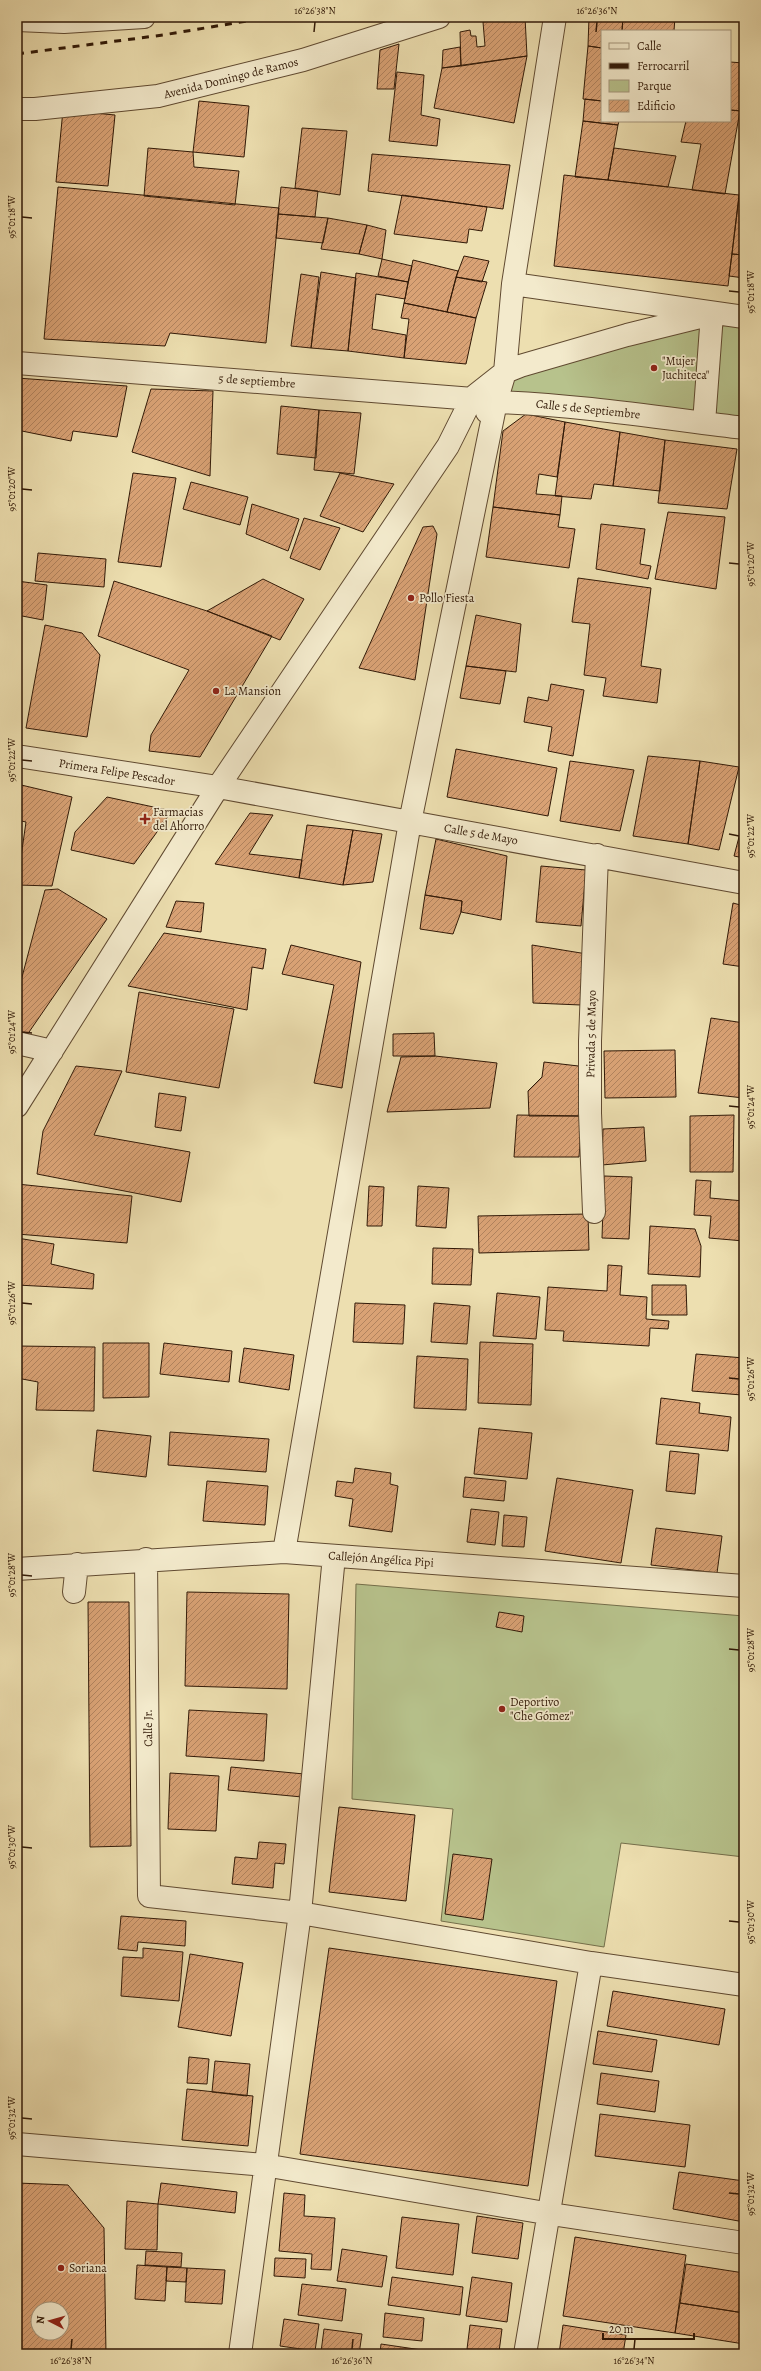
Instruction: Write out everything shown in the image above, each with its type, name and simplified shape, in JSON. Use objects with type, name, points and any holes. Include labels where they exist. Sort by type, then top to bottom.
[{"type":"street","points":[[17,20],[64,22],[144,17]]},
{"type":"street","name":"Avenida Domingo de Ramos","points":[[17,109],[35,109],[158,96],[303,60],[439,17]]},
{"type":"street","points":[[284,1552],[410,822],[496,402],[505,372],[513,284],[555,17]]},
{"type":"street","points":[[513,284],[712,314],[744,317]]},
{"type":"street","points":[[17,1106],[218,787],[448,446],[472,398],[505,372],[627,335],[712,314]]},
{"type":"street","points":[[704,423],[712,314]]},
{"type":"street","name":"5 de septiembre","points":[[17,363],[472,398],[496,402]]},
{"type":"street","points":[[448,446],[479,420],[496,402]]},
{"type":"street","name":"Calle 5 de Septiembre","points":[[496,402],[592,408],[744,428]]},
{"type":"street","name":"Primera Felipe Pescador","points":[[17,756],[218,787]]},
{"type":"street","name":"Calle 5 de Mayo","points":[[218,787],[744,883]]},
{"type":"street","name":"Privada 5 de Mayo","points":[[594,1212],[590,1113],[590,1042],[597,855]]},
{"type":"street","points":[[17,1043],[52,1051]]},
{"type":"street","name":"Callejón Angélica Pipi","points":[[17,1569],[146,1559],[284,1552],[744,1586]]},
{"type":"street","points":[[240,2354],[264,2166],[300,1912],[334,1556]]},
{"type":"street","name":"Calle Jr.","points":[[146,1559],[149,1896],[300,1912]]},
{"type":"street","points":[[74,1592],[77,1564]]},
{"type":"street","points":[[300,1912],[591,1963],[744,1985]]},
{"type":"street","points":[[525,2354],[551,2214],[591,1963]]},
{"type":"street","points":[[17,2144],[264,2166],[551,2214],[744,2243]]},
{"type":"green space","points":[[744,317],[744,428],[472,398],[539,361]]},
{"type":"green space","points":[[356,1584],[744,1616],[744,1857],[621,1843],[604,1947],[441,1921],[453,1809],[352,1799]]},
{"type":"building","points":[[525,17],[527,56],[461,66],[460,32],[470,30],[471,36],[476,36],[477,47],[485,46],[483,22]]},
{"type":"building","points":[[589,17],[623,17],[622,30],[601,30],[601,48],[588,46]]},
{"type":"building","points":[[623,17],[675,17],[674,30],[622,30]]},
{"type":"building","points":[[399,44],[394,89],[377,89],[380,50]]},
{"type":"building","points":[[588,46],[601,48],[601,101],[583,99]]},
{"type":"building","points":[[460,47],[461,66],[442,68],[443,50]]},
{"type":"building","points":[[527,56],[514,123],[434,108],[442,68]]},
{"type":"building","points":[[731,62],[744,63],[744,111],[731,110]]},
{"type":"building","points":[[397,72],[424,75],[421,115],[440,119],[437,146],[389,141]]},
{"type":"building","points":[[585,99],[601,101],[601,122],[619,122],[618,125],[583,121]]},
{"type":"building","points":[[199,101],[249,106],[244,157],[193,152]]},
{"type":"building","points":[[63,110],[115,115],[108,186],[56,182]]},
{"type":"building","points":[[731,110],[740,111],[725,194],[692,190],[701,144],[681,142],[686,122],[731,122]]},
{"type":"building","points":[[583,121],[618,125],[608,180],[575,177]]},
{"type":"building","points":[[302,128],[347,131],[340,195],[295,188]]},
{"type":"building","points":[[148,148],[193,152],[194,167],[239,171],[235,205],[144,196]]},
{"type":"building","points":[[614,148],[676,156],[668,187],[608,180]]},
{"type":"building","points":[[372,154],[510,165],[503,209],[368,191]]},
{"type":"building","points":[[564,175],[739,195],[728,286],[554,266]]},
{"type":"building","points":[[58,187],[279,208],[266,343],[170,333],[165,346],[44,339]]},
{"type":"building","points":[[281,187],[318,191],[315,217],[278,214]]},
{"type":"building","points":[[740,189],[744,190],[744,255],[732,254]]},
{"type":"building","points":[[402,195],[487,207],[482,231],[469,229],[467,243],[394,234]]},
{"type":"building","points":[[278,214],[328,218],[323,243],[276,238]]},
{"type":"building","points":[[328,218],[367,225],[359,254],[321,249]]},
{"type":"building","points":[[367,225],[386,230],[382,259],[359,254]]},
{"type":"building","points":[[732,254],[744,255],[744,278],[729,276]]},
{"type":"building","points":[[464,256],[489,261],[482,282],[456,277]]},
{"type":"building","points":[[382,259],[412,266],[408,282],[378,276]]},
{"type":"building","points":[[413,260],[458,271],[447,312],[404,303]]},
{"type":"building","points":[[321,272],[356,278],[348,351],[311,348]]},
{"type":"building","points":[[356,273],[408,282],[405,299],[376,294],[372,329],[406,335],[404,358],[348,351]]},
{"type":"building","points":[[301,274],[319,277],[311,348],[291,346]]},
{"type":"building","points":[[456,277],[487,282],[476,318],[447,312]]},
{"type":"building","points":[[404,303],[476,318],[466,364],[404,358],[409,319],[401,318]]},
{"type":"building","points":[[17,378],[127,386],[117,437],[73,431],[71,441],[17,430]]},
{"type":"building","points":[[151,389],[213,391],[210,476],[132,452]]},
{"type":"building","points":[[281,406],[319,410],[316,458],[277,454]]},
{"type":"building","points":[[319,410],[361,413],[354,474],[314,470]]},
{"type":"building","points":[[526,414],[565,422],[557,477],[539,474],[536,494],[562,496],[560,515],[493,507],[503,431]]},
{"type":"building","points":[[565,422],[620,432],[613,486],[594,484],[591,499],[555,496]]},
{"type":"building","points":[[620,432],[665,440],[660,491],[613,486]]},
{"type":"building","points":[[665,440],[737,449],[727,509],[658,503]]},
{"type":"building","points":[[133,473],[176,478],[161,567],[118,562]]},
{"type":"building","points":[[340,473],[394,484],[363,532],[320,516]]},
{"type":"building","points":[[191,482],[248,497],[240,525],[183,509]]},
{"type":"building","points":[[252,504],[299,519],[288,551],[246,534]]},
{"type":"building","points":[[493,507],[560,515],[558,527],[575,529],[569,568],[486,557]]},
{"type":"building","points":[[668,512],[725,517],[716,589],[655,579]]},
{"type":"building","points":[[304,518],[340,528],[320,570],[290,558]]},
{"type":"building","points":[[601,524],[645,529],[640,564],[651,566],[648,579],[596,569]]},
{"type":"building","points":[[433,526],[437,534],[415,680],[359,668],[423,527]]},
{"type":"building","points":[[38,553],[106,559],[104,587],[35,581]]},
{"type":"building","points":[[578,578],[651,588],[641,666],[661,669],[657,703],[603,696],[606,678],[584,675],[590,624],[572,622]]},
{"type":"building","points":[[263,579],[304,599],[280,640],[207,611]]},
{"type":"building","points":[[17,581],[47,585],[43,620],[17,615]]},
{"type":"building","points":[[114,581],[207,611],[272,636],[200,757],[149,751],[151,735],[189,670],[98,636]]},
{"type":"building","points":[[476,615],[521,624],[516,672],[466,666]]},
{"type":"building","points":[[45,625],[82,633],[100,655],[87,737],[26,728]]},
{"type":"building","points":[[17,648],[20,649],[17,670]]},
{"type":"building","points":[[466,666],[506,671],[500,704],[460,698]]},
{"type":"building","points":[[551,684],[584,690],[573,756],[548,751],[552,727],[524,722],[528,697],[548,701]]},
{"type":"building","points":[[456,749],[557,768],[548,816],[447,797]]},
{"type":"building","points":[[648,756],[700,761],[688,844],[633,836]]},
{"type":"building","points":[[570,761],[634,770],[620,831],[560,821]]},
{"type":"building","points":[[700,761],[739,767],[719,850],[688,844]]},
{"type":"building","points":[[17,784],[72,797],[52,886],[17,885],[26,822],[17,820]]},
{"type":"building","points":[[107,797],[172,811],[134,864],[71,850],[75,832]]},
{"type":"building","points":[[250,813],[273,815],[249,854],[302,860],[299,878],[215,864]]},
{"type":"building","points":[[744,818],[744,858],[734,856]]},
{"type":"building","points":[[307,825],[353,830],[343,885],[299,878]]},
{"type":"building","points":[[353,830],[382,834],[373,882],[343,885]]},
{"type":"building","points":[[436,839],[507,856],[501,920],[461,912],[462,901],[425,895]]},
{"type":"building","points":[[541,866],[586,870],[581,926],[536,922]]},
{"type":"building","points":[[58,889],[107,919],[27,1035],[17,1032],[17,996],[45,890]]},
{"type":"building","points":[[425,895],[462,901],[461,912],[453,934],[420,929]]},
{"type":"building","points":[[176,901],[204,903],[201,932],[166,927]]},
{"type":"building","points":[[733,903],[744,906],[744,967],[723,964]]},
{"type":"building","points":[[164,933],[266,949],[263,969],[252,967],[247,1010],[128,986]]},
{"type":"building","points":[[291,945],[361,962],[342,1088],[314,1083],[334,985],[282,974]]},
{"type":"building","points":[[532,945],[587,954],[581,1005],[533,1003]]},
{"type":"building","points":[[139,992],[234,1009],[219,1088],[126,1072]]},
{"type":"building","points":[[711,1018],[744,1023],[744,1098],[698,1093]]},
{"type":"building","points":[[434,1033],[435,1056],[393,1056],[393,1034]]},
{"type":"building","points":[[675,1050],[676,1097],[605,1098],[604,1051]]},
{"type":"building","points":[[435,1056],[497,1063],[490,1108],[387,1112],[401,1057]]},
{"type":"building","points":[[544,1062],[587,1067],[582,1116],[529,1116],[528,1091],[542,1077]]},
{"type":"building","points":[[76,1066],[122,1071],[94,1135],[190,1152],[181,1202],[37,1174],[43,1131]]},
{"type":"building","points":[[159,1093],[186,1097],[181,1131],[155,1127]]},
{"type":"building","points":[[517,1115],[582,1116],[579,1157],[514,1157]]},
{"type":"building","points":[[734,1115],[733,1172],[690,1172],[690,1116]]},
{"type":"building","points":[[644,1127],[646,1161],[602,1165],[603,1129]]},
{"type":"building","points":[[604,1176],[632,1177],[629,1239],[602,1238]]},
{"type":"building","points":[[696,1180],[711,1181],[710,1198],[744,1201],[744,1241],[709,1238],[711,1216],[694,1215]]},
{"type":"building","points":[[17,1184],[132,1196],[127,1243],[17,1234]]},
{"type":"building","points":[[369,1186],[384,1187],[382,1226],[367,1226]]},
{"type":"building","points":[[418,1186],[449,1188],[446,1228],[416,1226]]},
{"type":"building","points":[[588,1214],[589,1250],[479,1253],[478,1216]]},
{"type":"building","points":[[650,1226],[695,1229],[701,1246],[700,1277],[648,1274]]},
{"type":"building","points":[[17,1238],[54,1244],[51,1264],[94,1274],[93,1289],[17,1285]]},
{"type":"building","points":[[433,1248],[473,1249],[471,1285],[432,1284]]},
{"type":"building","points":[[608,1265],[622,1266],[620,1295],[647,1297],[646,1319],[669,1321],[668,1329],[650,1328],[649,1346],[563,1341],[564,1331],[545,1330],[548,1287],[607,1291]]},
{"type":"building","points":[[652,1285],[686,1285],[687,1315],[652,1315]]},
{"type":"building","points":[[497,1293],[540,1297],[536,1339],[493,1336]]},
{"type":"building","points":[[355,1303],[405,1305],[403,1344],[353,1342]]},
{"type":"building","points":[[434,1303],[470,1306],[467,1344],[431,1342]]},
{"type":"building","points":[[480,1342],[533,1344],[531,1405],[478,1403]]},
{"type":"building","points":[[103,1343],[149,1343],[149,1397],[103,1398]]},
{"type":"building","points":[[164,1343],[232,1351],[229,1382],[160,1374]]},
{"type":"building","points":[[17,1346],[95,1347],[94,1411],[36,1410],[38,1382],[17,1378]]},
{"type":"building","points":[[244,1348],[294,1355],[289,1390],[239,1382]]},
{"type":"building","points":[[696,1354],[744,1358],[742,1395],[692,1391]]},
{"type":"building","points":[[417,1356],[468,1359],[466,1410],[414,1408]]},
{"type":"building","points":[[661,1398],[700,1403],[699,1413],[731,1417],[728,1451],[656,1444]]},
{"type":"building","points":[[479,1428],[532,1433],[527,1479],[474,1474]]},
{"type":"building","points":[[97,1430],[151,1436],[146,1477],[93,1471]]},
{"type":"building","points":[[170,1432],[269,1439],[266,1472],[168,1465]]},
{"type":"building","points":[[670,1451],[699,1454],[695,1494],[666,1491]]},
{"type":"building","points":[[355,1468],[391,1473],[390,1484],[398,1486],[392,1532],[349,1526],[353,1499],[335,1496],[337,1481],[353,1483]]},
{"type":"building","points":[[465,1477],[506,1481],[504,1501],[463,1497]]},
{"type":"building","points":[[557,1478],[633,1490],[621,1563],[545,1551]]},
{"type":"building","points":[[207,1481],[268,1486],[265,1525],[203,1521]]},
{"type":"building","points":[[471,1509],[499,1512],[495,1545],[467,1542]]},
{"type":"building","points":[[504,1515],[527,1517],[524,1547],[502,1546]]},
{"type":"building","points":[[656,1528],[722,1536],[717,1573],[651,1565]]},
{"type":"building","points":[[187,1592],[289,1594],[287,1689],[185,1686]]},
{"type":"building","points":[[88,1602],[129,1602],[131,1846],[90,1847]]},
{"type":"building","points":[[499,1612],[524,1616],[522,1632],[496,1627]]},
{"type":"building","points":[[189,1710],[267,1714],[264,1761],[186,1756]]},
{"type":"building","points":[[231,1767],[304,1774],[302,1797],[228,1790]]},
{"type":"building","points":[[170,1773],[219,1776],[216,1831],[168,1829]]},
{"type":"building","points":[[339,1807],[415,1815],[406,1901],[329,1892]]},
{"type":"building","points":[[259,1842],[286,1844],[284,1864],[275,1863],[273,1888],[232,1884],[235,1857],[257,1859]]},
{"type":"building","points":[[453,1854],[492,1859],[483,1920],[445,1914]]},
{"type":"building","points":[[121,1916],[186,1921],[185,1946],[138,1942],[137,1951],[118,1949]]},
{"type":"building","points":[[143,1948],[183,1952],[179,2001],[121,1996],[123,1957],[143,1958]]},
{"type":"building","points":[[329,1948],[557,1981],[528,2186],[300,2154]]},
{"type":"building","points":[[190,1954],[243,1963],[231,2036],[178,2027]]},
{"type":"building","points":[[613,1991],[725,2009],[719,2045],[607,2026]]},
{"type":"building","points":[[598,2031],[657,2040],[652,2072],[593,2064]]},
{"type":"building","points":[[189,2057],[209,2059],[207,2084],[187,2083]]},
{"type":"building","points":[[215,2061],[250,2064],[247,2096],[212,2092]]},
{"type":"building","points":[[601,2073],[659,2081],[655,2112],[597,2104]]},
{"type":"building","points":[[187,2089],[253,2096],[248,2146],[182,2140]]},
{"type":"building","points":[[600,2114],[690,2125],[685,2167],[595,2156]]},
{"type":"building","points":[[679,2172],[744,2181],[744,2222],[673,2209]]},
{"type":"building","name":"Soriana","points":[[17,2183],[68,2185],[104,2228],[106,2354],[17,2354]]},
{"type":"building","points":[[161,2183],[237,2192],[235,2213],[158,2204]]},
{"type":"building","points":[[284,2193],[305,2195],[304,2216],[335,2218],[331,2270],[311,2269],[312,2254],[279,2251]]},
{"type":"building","points":[[127,2201],[158,2204],[157,2250],[125,2249]]},
{"type":"building","points":[[477,2216],[523,2223],[518,2259],[472,2253]]},
{"type":"building","points":[[402,2217],[459,2224],[453,2275],[396,2268]]},
{"type":"building","points":[[575,2237],[686,2255],[675,2333],[563,2316]]},
{"type":"building","points":[[342,2249],[387,2256],[382,2287],[337,2281]]},
{"type":"building","points":[[146,2251],[182,2253],[181,2267],[145,2265]]},
{"type":"building","points":[[275,2258],[306,2259],[305,2278],[274,2276]]},
{"type":"building","points":[[686,2264],[744,2273],[744,2313],[680,2303]]},
{"type":"building","points":[[137,2265],[167,2267],[165,2301],[135,2299]]},
{"type":"building","points":[[167,2267],[187,2268],[186,2282],[166,2281]]},
{"type":"building","points":[[187,2268],[225,2270],[222,2304],[185,2302]]},
{"type":"building","points":[[392,2277],[463,2287],[460,2315],[388,2305]]},
{"type":"building","points":[[472,2277],[512,2283],[507,2322],[466,2316]]},
{"type":"building","points":[[302,2284],[346,2289],[342,2321],[298,2315]]},
{"type":"building","points":[[680,2303],[744,2313],[744,2344],[675,2333]]},
{"type":"building","points":[[385,2313],[424,2318],[422,2341],[383,2337]]},
{"type":"building","points":[[284,2319],[319,2324],[315,2351],[280,2346]]},
{"type":"building","points":[[470,2325],[502,2329],[499,2352],[467,2349]]},
{"type":"building","points":[[563,2325],[626,2335],[623,2354],[559,2354]]},
{"type":"building","points":[[324,2329],[362,2334],[359,2354],[321,2352]]},
{"type":"building","points":[[381,2344],[449,2354],[380,2354]]},
{"type":"building","points":[[270,2351],[288,2354],[269,2354]]},
{"type":"railway","points":[[17,54],[163,35],[271,17]]},
{"type":"place","name":"\"Mujer Juchiteca\"","points":[[654,368]]},
{"type":"place","name":"Pollo Fiesta","points":[[411,598]]},
{"type":"place","name":"La Mansion","points":[[216,691]]},
{"type":"place","name":"Farmacias del Ahorro","points":[[145,819]]},
{"type":"place","name":"Deportivo \"Che Gómez\"","points":[[502,1709]]},
{"type":"place","name":"Soriana","points":[[61,2268]]}]
